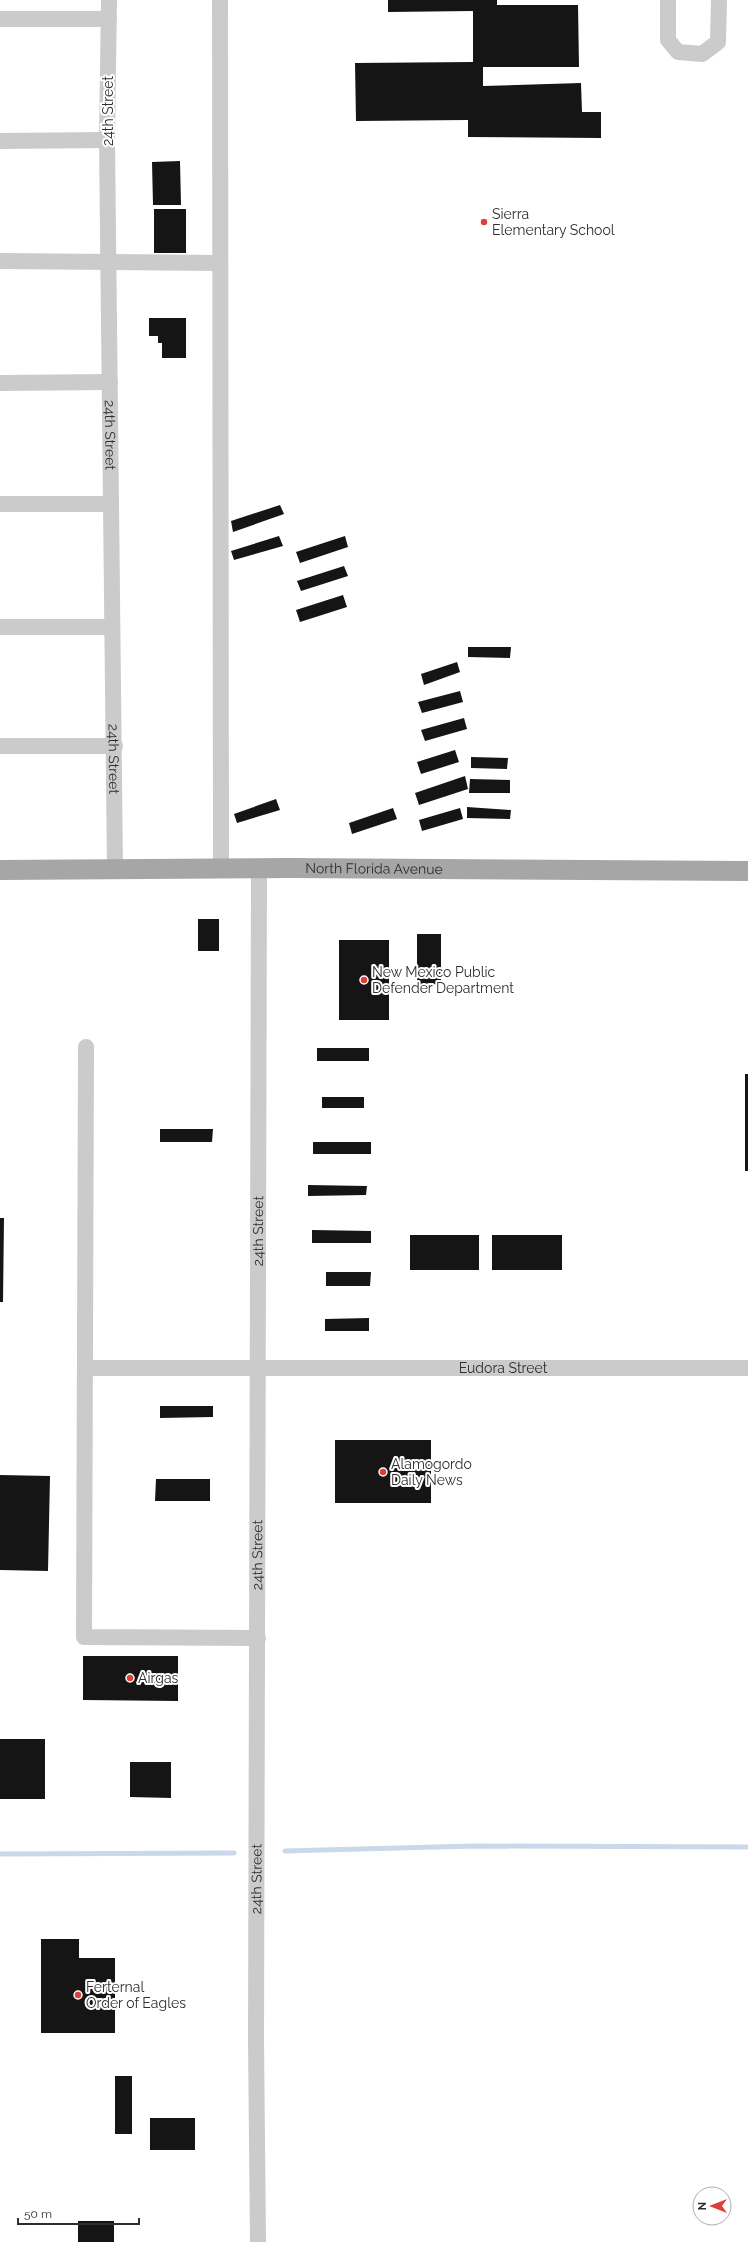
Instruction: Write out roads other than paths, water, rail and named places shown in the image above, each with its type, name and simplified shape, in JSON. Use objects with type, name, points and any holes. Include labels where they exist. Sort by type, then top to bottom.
[{"type":"main road","name":"North Florida Avenue","points":[[0,870],[259,868],[748,871]]},
{"type":"street","name":"24th Street","points":[[109,0],[107,140],[112,627],[115,746],[115,869]]},
{"type":"street","points":[[220,0],[221,869]]},
{"type":"street","points":[[668,0],[668,40],[678,52],[702,54],[718,42],[719,0]]},
{"type":"street","points":[[0,19],[109,19]]},
{"type":"street","points":[[0,141],[107,140]]},
{"type":"street","points":[[0,261],[109,261],[124,263],[220,262]]},
{"type":"street","points":[[0,383],[110,382]]},
{"type":"street","points":[[0,504],[111,504]]},
{"type":"street","points":[[0,627],[112,627]]},
{"type":"street","points":[[0,746],[115,746]]},
{"type":"street","name":"24th Street","points":[[258,2242],[257,1368],[259,868]]},
{"type":"street","points":[[86,1047],[84,1637],[258,1638]]},
{"type":"street","name":"Eudora Street","points":[[85,1368],[748,1368]]},
{"type":"waterway","points":[[285,1851],[474,1846],[748,1847]]},
{"type":"waterway","points":[[0,1854],[234,1853]]},
{"type":"place","name":"Sierra Elementary School","points":[[484,222]]},
{"type":"place","name":"New Mexico Public Defender Department","points":[[364,980]]},
{"type":"place","name":"Alamogordo Daily News","points":[[383,1472]]},
{"type":"place","name":"Airgas","points":[[130,1678]]},
{"type":"place","name":"Ferternal Order of Eagles","points":[[78,1995]]}]
